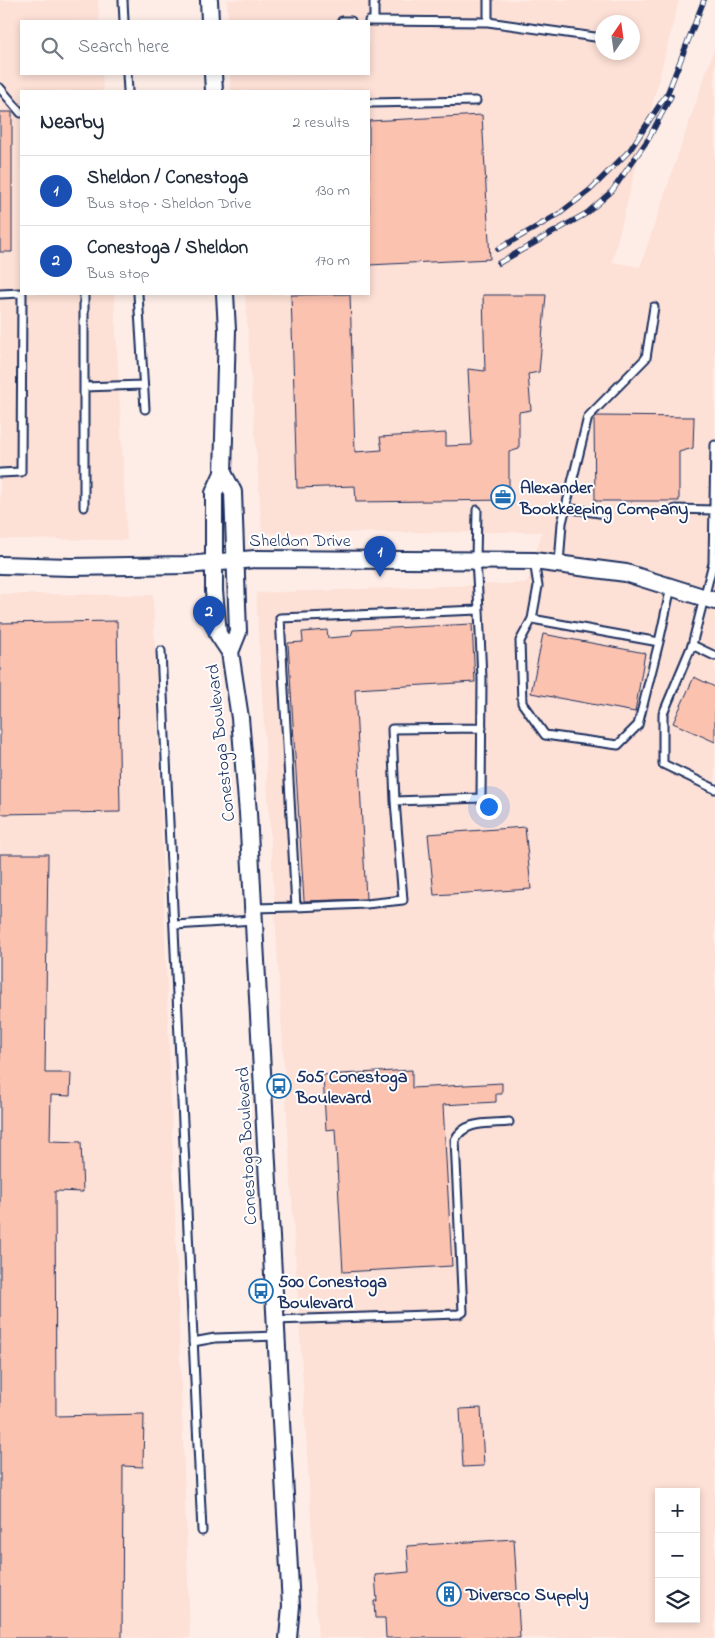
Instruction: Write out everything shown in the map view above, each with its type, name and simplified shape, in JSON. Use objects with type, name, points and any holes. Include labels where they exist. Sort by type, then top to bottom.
[{"type":"street","points":[[208,0],[210,20]]},
{"type":"street","points":[[213,75],[214,90]]},
{"type":"street","name":"Conestoga Boulevard","points":[[225,295],[227,330],[223,473],[214,493],[213,563],[218,634],[230,652],[240,718],[254,914],[291,1606],[288,1638]]},
{"type":"street","name":"Conestoga Boulevard","points":[[223,473],[233,492],[238,632],[230,652]]},
{"type":"street","name":"Sheldon Drive","points":[[0,564],[71,567],[213,563],[235,560],[534,561],[626,573],[709,598]]},
{"type":"lane","points":[[123,0],[124,20]]},
{"type":"lane","points":[[374,0],[371,21],[488,22],[595,37]]},
{"type":"lane","points":[[488,0],[488,22]]},
{"type":"lane","points":[[127,75],[128,90]]},
{"type":"lane","points":[[0,88],[20,112]]},
{"type":"lane","points":[[370,103],[476,101]]},
{"type":"lane","points":[[0,294],[20,294]]},
{"type":"lane","points":[[0,474],[21,472],[21,295]]},
{"type":"lane","points":[[84,295],[84,506]]},
{"type":"lane","points":[[138,295],[145,408]]},
{"type":"lane","points":[[559,564],[562,523],[588,417],[646,358],[654,307]]},
{"type":"lane","points":[[84,387],[143,385]]},
{"type":"lane","points":[[715,445],[713,563],[709,598],[692,645],[663,714],[663,764],[715,789]]},
{"type":"lane","points":[[566,508],[606,514]]},
{"type":"lane","points":[[675,508],[714,510]]},
{"type":"lane","points":[[395,801],[481,798],[482,679],[476,560],[477,510]]},
{"type":"lane","points":[[534,561],[538,586],[532,619],[520,642],[522,703],[545,735],[618,746],[638,725],[672,586]]},
{"type":"lane","points":[[296,907],[280,618],[479,610]]},
{"type":"lane","points":[[532,619],[659,642]]},
{"type":"lane","points":[[692,645],[715,656]]},
{"type":"lane","points":[[160,651],[175,925],[202,1531]]},
{"type":"lane","points":[[175,925],[296,907],[366,904],[403,900],[395,801],[392,730],[482,728]]},
{"type":"lane","points":[[194,1342],[275,1328],[463,1312],[455,1140],[459,1132],[466,1126],[509,1122]]},
{"type":"shaded area","points":[[0,0],[98,0],[99,20],[20,20],[20,75],[102,75],[103,90],[20,90],[20,295],[114,295],[127,540],[0,539]]},
{"type":"shaded area","points":[[227,0],[679,0],[612,262],[640,267],[715,46],[715,1638],[318,1638],[256,593],[527,583],[542,532],[262,533],[245,295],[370,295],[370,90],[231,90],[230,75],[370,75],[370,20],[228,20]]},
{"type":"shaded area","points":[[0,594],[153,595],[190,1638],[0,1638]]},
{"type":"building","points":[[0,112],[12,112],[12,252],[0,252]]},
{"type":"building","points":[[482,115],[490,259],[370,265],[370,121]]},
{"type":"building","points":[[291,295],[350,295],[355,452],[382,450],[380,437],[446,433],[446,446],[472,445],[468,369],[485,371],[483,295],[546,295],[539,372],[528,374],[531,410],[519,412],[519,449],[509,452],[509,500],[356,502],[355,486],[297,488]]},
{"type":"building","points":[[596,416],[694,417],[693,448],[679,452],[679,501],[595,501],[594,419]]},
{"type":"building","points":[[117,621],[120,812],[0,814],[0,623]]},
{"type":"building","points":[[472,624],[475,682],[355,689],[366,899],[304,901],[288,643],[303,642],[302,632],[327,630],[328,638],[351,636],[353,630]]},
{"type":"building","points":[[543,634],[645,653],[635,712],[531,693]]},
{"type":"building","points":[[694,677],[715,687],[715,742],[673,723]]},
{"type":"building","points":[[525,827],[531,889],[434,895],[428,834]]},
{"type":"building","points":[[0,854],[48,854],[45,1073],[71,1073],[70,1096],[51,1095],[50,1141],[81,1142],[83,1192],[55,1191],[56,1416],[144,1414],[143,1467],[123,1466],[122,1638],[0,1638]]},
{"type":"building","points":[[412,1070],[412,1088],[502,1083],[502,1094],[496,1094],[496,1102],[443,1105],[452,1266],[343,1272],[335,1129],[326,1130],[323,1075]]},
{"type":"building","points":[[481,1408],[484,1466],[463,1467],[460,1409]]},
{"type":"building","name":"Diversco Supply","points":[[514,1539],[520,1638],[386,1638],[385,1618],[375,1618],[374,1601],[377,1601],[375,1575],[409,1572],[407,1546]]},
{"type":"railway","points":[[498,249],[559,214],[590,190],[630,150],[668,92],[704,0]]},
{"type":"railway","points":[[499,263],[587,213],[612,191],[649,138],[671,96]]},
{"type":"place","name":"Alexander Bookkeeping Company","points":[[503,497]]},
{"type":"place","name":"Sheldon / Conestoga","points":[[380,577]]},
{"type":"place","name":"Conestoga / Sheldon","points":[[209,637]]},
{"type":"place","name":"505 Conestoga Boulevard","points":[[279,1086]]},
{"type":"place","name":"500 Conestoga Boulevard","points":[[261,1291]]},
{"type":"place","name":"Diversco Supply","points":[[449,1594]]}]
